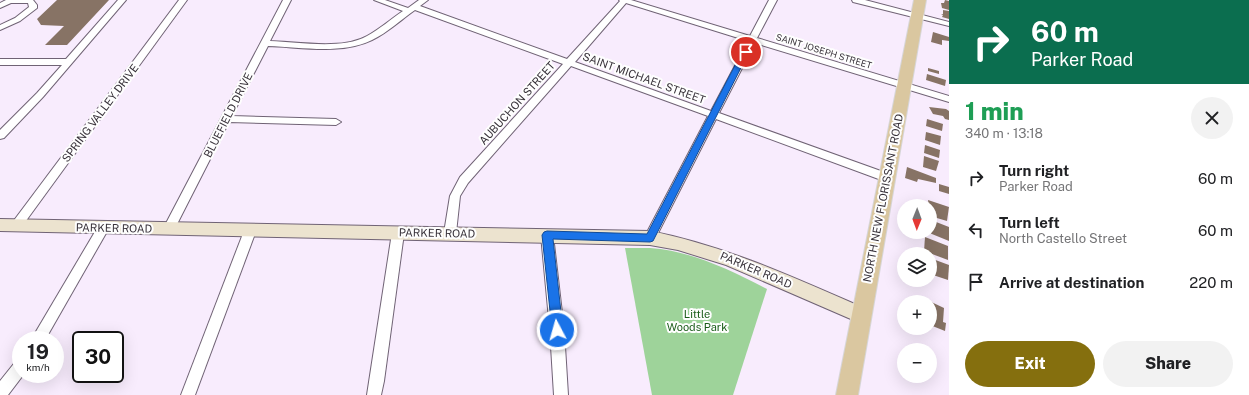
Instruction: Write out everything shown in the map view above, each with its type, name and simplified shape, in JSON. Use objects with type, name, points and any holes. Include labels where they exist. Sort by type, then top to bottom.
[{"type":"main road","name":"NORTH NEW FLORISSANT ROAD","points":[[847,395],[860,315],[888,178],[918,8]]},
{"type":"main road","name":"PARKER ROAD","points":[[0,225],[650,238],[676,242],[718,254],[860,315]]},
{"type":"street","points":[[0,136],[40,95],[122,0]]},
{"type":"street","name":"SPRING VALLEY DRIVE","points":[[16,226],[183,0]]},
{"type":"street","name":"BLUEFIELD DRIVE","points":[[169,229],[227,119],[286,0]]},
{"type":"street","name":"SAINT MICHAEL STREET","points":[[378,0],[416,4],[568,63],[888,178]]},
{"type":"street","name":"SAINT JOSEPH STREET","points":[[624,0],[949,99]]},
{"type":"street","name":"AUBUCHON STREET","points":[[450,233],[455,196],[464,180],[624,0]]},
{"type":"street","points":[[650,238],[773,0]]},
{"type":"street","points":[[856,0],[918,8],[949,24]]},
{"type":"street","points":[[0,6],[5,3],[15,1],[30,1],[33,5],[33,8],[25,16],[0,28]]},
{"type":"street","points":[[265,43],[334,46],[353,44],[370,38],[416,4]]},
{"type":"street","points":[[0,62],[67,62]]},
{"type":"street","points":[[227,119],[336,122]]},
{"type":"street","points":[[43,331],[103,228]]},
{"type":"street","points":[[188,395],[250,230]]},
{"type":"street","points":[[374,395],[378,381],[398,233]]},
{"type":"street","points":[[547,235],[562,395]]},
{"type":"street","points":[[0,392],[12,377]]},
{"type":"green space","name":"Little Woods Park","points":[[625,248],[650,248],[666,250],[696,257],[725,268],[767,289],[733,395],[652,395]]},
{"type":"building","points":[[57,0],[109,0],[67,45],[45,45],[64,26],[41,25],[37,19]]},
{"type":"building","points":[[945,0],[949,1],[949,10],[942,8],[941,3],[944,3]]},
{"type":"building","points":[[943,10],[949,11],[949,19],[942,17],[943,15],[941,15],[943,14]]},
{"type":"building","points":[[933,32],[949,37],[949,41],[942,40],[942,45],[931,42]]},
{"type":"building","points":[[928,68],[939,71],[939,74],[928,71]]},
{"type":"building","points":[[927,74],[946,80],[945,86],[926,80]]},
{"type":"building","points":[[929,107],[946,109],[949,111],[949,120],[945,119],[943,116],[933,114]]},
{"type":"building","points":[[927,119],[943,124],[942,131],[926,126]]},
{"type":"building","points":[[926,132],[941,136],[940,145],[925,140]]},
{"type":"building","points":[[925,145],[940,150],[939,158],[924,153]]},
{"type":"building","points":[[924,156],[939,161],[936,171],[923,167]]},
{"type":"building","points":[[907,167],[936,178],[936,183],[918,179],[917,182],[905,178]]},
{"type":"building","points":[[939,184],[949,187],[949,194],[939,191]]},
{"type":"building","points":[[937,203],[949,207],[947,221],[937,218]]},
{"type":"building","points":[[937,222],[949,227],[949,241],[937,236]]},
{"type":"building","points":[[925,239],[930,239],[948,246],[948,260],[937,256],[937,247],[924,247]]},
{"type":"building","points":[[937,261],[949,265],[948,280],[937,276]]},
{"type":"building","points":[[937,305],[944,308],[943,322],[946,323],[945,331],[937,328]]},
{"type":"route","points":[[557,330],[547,235],[650,238],[746,52]]}]
